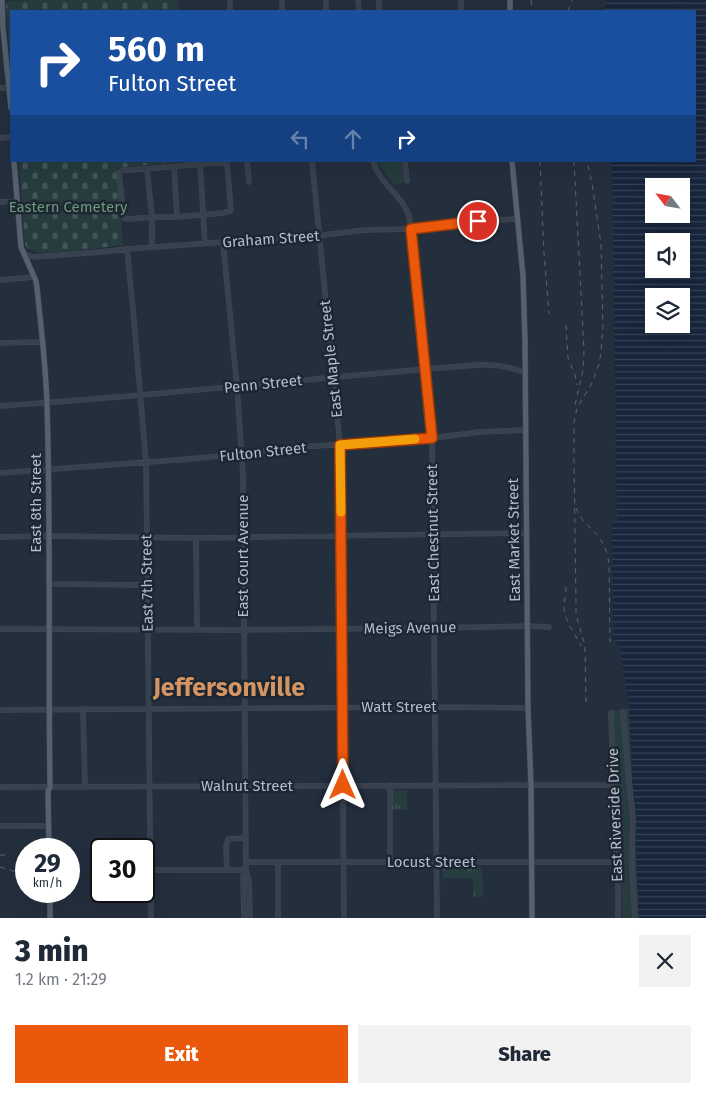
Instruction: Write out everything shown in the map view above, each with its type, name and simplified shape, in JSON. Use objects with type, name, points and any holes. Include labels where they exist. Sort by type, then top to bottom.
[{"type":"main road","points":[[2,0],[10,98]]},
{"type":"main road","name":"East 8th Street","points":[[14,162],[21,247],[38,288],[47,403],[50,629],[49,838]]},
{"type":"main road","name":"East Market Street","points":[[512,162],[523,276],[526,341],[526,533],[532,918]]},
{"type":"main road","points":[[50,903],[50,918]]},
{"type":"street","points":[[0,88],[9,88]]},
{"type":"street","points":[[247,162],[249,182]]},
{"type":"street","name":"East Maple Street","points":[[312,162],[340,445],[344,918]]},
{"type":"street","name":"East Chestnut Street","points":[[373,162],[377,173],[399,197],[407,208],[409,216],[432,438],[437,918]]},
{"type":"street","points":[[405,162],[407,181]]},
{"type":"street","points":[[200,164],[205,243]]},
{"type":"street","points":[[227,164],[230,211],[177,217],[124,218],[120,171],[174,166],[227,164]]},
{"type":"street","points":[[174,166],[177,217]]},
{"type":"street","points":[[147,169],[152,217],[152,247]]},
{"type":"street","points":[[0,202],[17,201]]},
{"type":"street","name":"Graham Street","points":[[24,254],[33,256],[101,252],[365,230],[411,229],[464,222],[518,219]]},
{"type":"street","name":"East Court Avenue","points":[[223,242],[242,454],[246,870],[249,881],[250,918]]},
{"type":"street","name":"East 7th Street","points":[[126,249],[134,310],[146,462],[151,838]]},
{"type":"street","points":[[0,280],[34,277]]},
{"type":"street","points":[[0,343],[42,342]]},
{"type":"street","name":"Penn Street","points":[[0,406],[140,396],[333,377],[490,365],[506,366],[525,373]]},
{"type":"street","name":"Fulton Street","points":[[0,474],[242,454],[287,448],[525,430]]},
{"type":"street","points":[[0,537],[196,538],[526,533]]},
{"type":"street","points":[[196,538],[197,630]]},
{"type":"street","points":[[49,584],[148,584]]},
{"type":"street","name":"Meigs Avenue","points":[[0,629],[342,630],[549,627]]},
{"type":"street","name":"Watt Street","points":[[0,710],[528,708]]},
{"type":"street","points":[[84,709],[85,786]]},
{"type":"street","name":"East Riverside Drive","points":[[612,712],[613,780],[616,791],[618,918]]},
{"type":"street","points":[[624,712],[633,816],[632,865],[635,918]]},
{"type":"street","points":[[390,785],[390,862]]},
{"type":"street","name":"Walnut Street","points":[[0,787],[614,785]]},
{"type":"street","points":[[0,826],[49,826]]},
{"type":"street","points":[[227,870],[226,846],[228,839],[246,838]]},
{"type":"street","name":"Locust Street","points":[[246,862],[617,862]]},
{"type":"street","points":[[278,862],[278,918]]},
{"type":"street","points":[[155,870],[246,870]]},
{"type":"street","name":"East Court Avenue","points":[[244,918],[243,877],[246,870]]},
{"type":"street","name":"East 7th Street","points":[[151,903],[151,918]]},
{"type":"green space","points":[[26,0],[178,0],[179,10],[10,10],[10,59],[6,5],[8,2]]},
{"type":"green space","name":"Eastern Cemetery","points":[[19,162],[177,162],[117,168],[123,245],[37,253],[32,249],[28,249],[25,245]]},
{"type":"green space","points":[[378,162],[402,162],[404,183],[395,185],[383,171]]},
{"type":"green space","points":[[629,708],[639,918],[622,918],[618,789],[612,711]]},
{"type":"green space","points":[[391,790],[407,790],[407,810],[392,810]]},
{"type":"green space","points":[[482,867],[483,897],[474,897],[473,899],[473,878],[443,878],[442,890],[443,868]]},
{"type":"water","points":[[607,0],[706,0],[706,918],[639,918],[629,708],[620,648],[613,638],[612,522],[617,521],[612,162],[696,162],[696,10],[604,10]]},
{"type":"railway","points":[[531,0],[532,10]]},
{"type":"railway","points":[[568,10],[572,0]]},
{"type":"railway","points":[[540,162],[549,314]]},
{"type":"railway","points":[[574,162],[584,351],[583,370],[575,405]]},
{"type":"railway","points":[[586,702],[585,650],[576,615],[574,422],[577,408],[592,383],[599,364],[603,326],[601,244],[587,162]]},
{"type":"railway","points":[[566,325],[568,358],[577,385]]},
{"type":"railway","points":[[576,508],[583,520],[598,536],[607,553],[609,565],[610,642]]},
{"type":"railway","points":[[566,587],[565,613],[568,623],[581,646]]},
{"type":"railway","points":[[0,855],[10,855]]},
{"type":"railway","points":[[0,867],[15,872]]},
{"type":"slow traffic","points":[[341,512],[340,445],[415,439]]},
{"type":"district","name":"Jeffersonville","points":[[229,688]]},
{"type":"route","points":[[343,785],[340,445],[432,438],[411,229],[478,221]]}]
